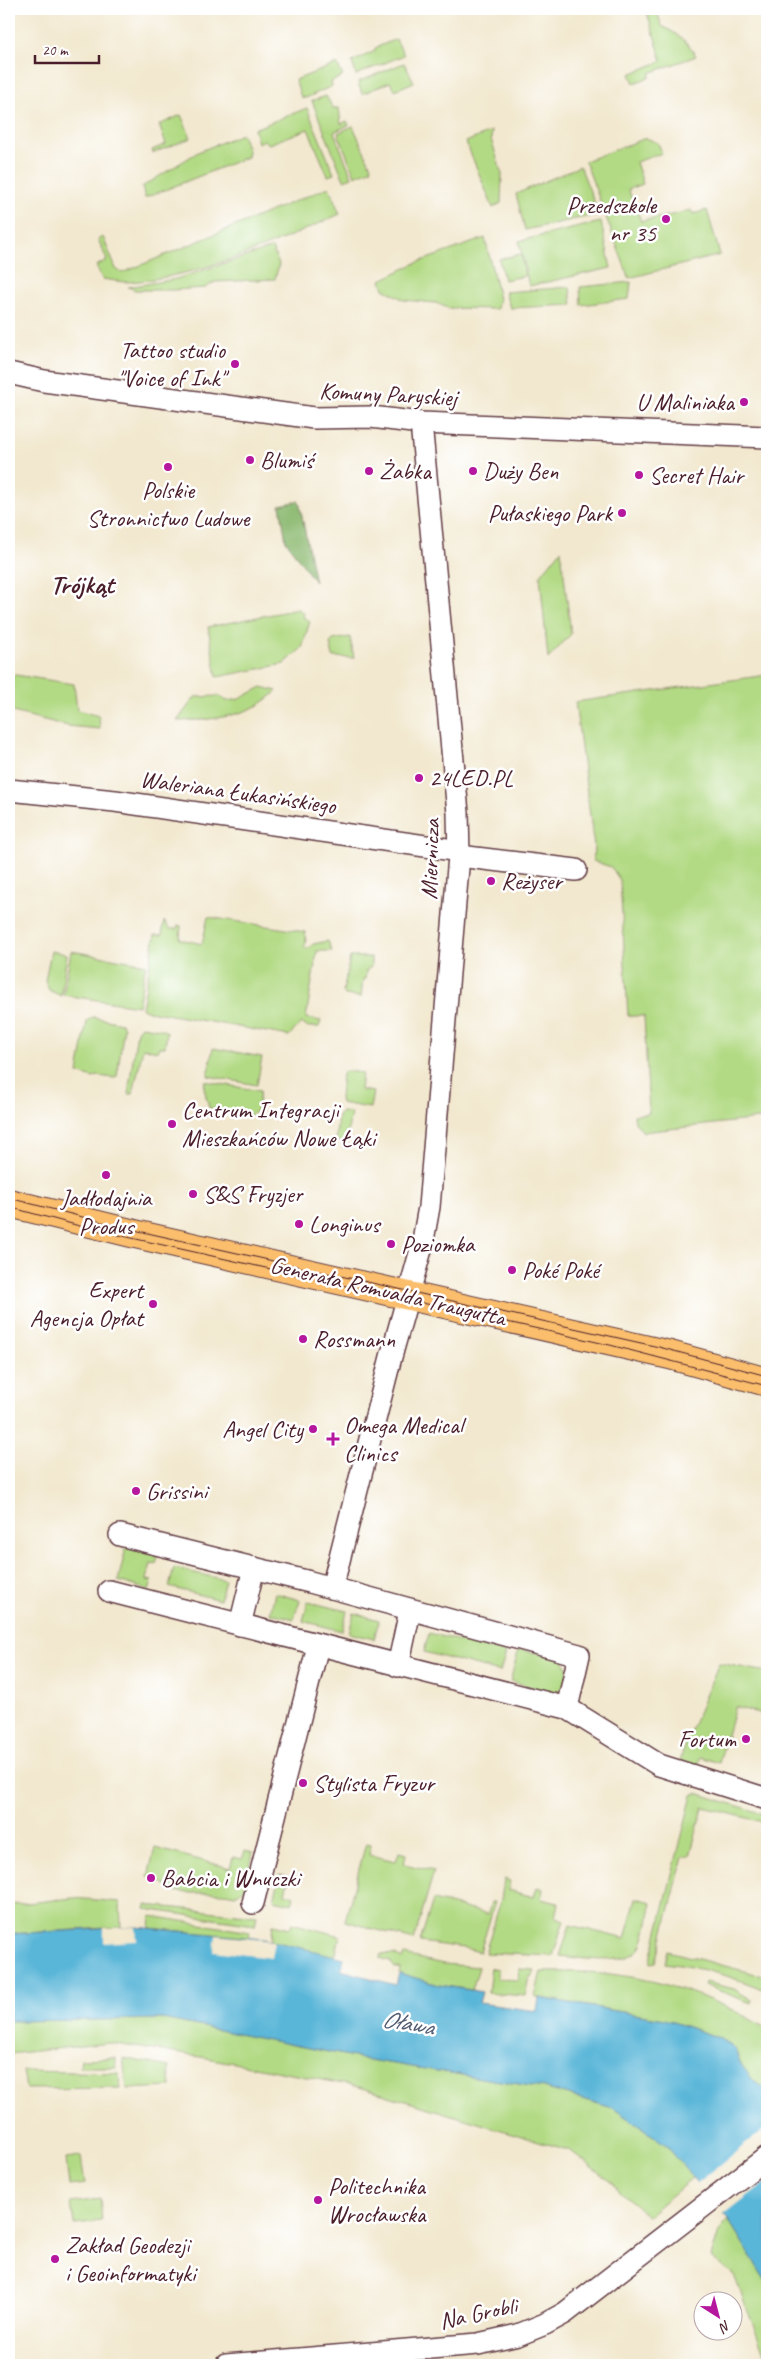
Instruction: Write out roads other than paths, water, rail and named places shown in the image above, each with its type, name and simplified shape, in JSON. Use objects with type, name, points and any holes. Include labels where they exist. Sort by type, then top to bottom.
[{"type":"main road","name":"Generała Romualda Traugutta","points":[[9,1203],[135,1234],[682,1358],[767,1382]]},
{"type":"street","name":"Komuny Paryskiej","points":[[9,374],[44,381],[314,418],[371,416],[421,423],[767,437]]},
{"type":"street","name":"Miernicza","points":[[332,1588],[422,1246],[429,1207],[460,854],[421,423]]},
{"type":"street","name":"Waleriana Łukasińskiego","points":[[9,790],[115,801],[576,870]]},
{"type":"street","points":[[120,1535],[332,1588],[410,1611],[516,1637],[579,1655],[567,1708]]},
{"type":"street","points":[[240,1625],[254,1568]]},
{"type":"street","points":[[109,1591],[318,1646],[567,1708],[659,1765],[767,1799]]},
{"type":"street","points":[[398,1666],[410,1611]]},
{"type":"street","points":[[253,1902],[318,1646]]},
{"type":"street","name":"Na Grobli","points":[[226,2365],[478,2344],[518,2334],[545,2324],[585,2300],[767,2157]]},
{"type":"water","name":"Oława","points":[[136,1927],[264,1939],[344,1958],[341,1970],[396,1985],[399,1973],[439,1985],[482,1992],[479,2003],[537,2011],[539,1998],[664,2019],[720,2038],[735,2049],[740,2063],[753,2080],[767,2090],[767,2283],[728,2219],[665,2144],[613,2108],[544,2088],[369,2060],[163,2019],[9,2021],[9,1934]]},
{"type":"tram line","points":[[9,1198],[125,1228],[659,1347],[767,1376]]},
{"type":"tram line","points":[[9,1207],[87,1228],[610,1345],[767,1386]]},
{"type":"place","name":"Przedszkole nr 35","points":[[666,219]]},
{"type":"place","name":"Tattoo studio \"Voice of Ink\"","points":[[235,364]]},
{"type":"place","name":"U Maliniaka","points":[[744,402]]},
{"type":"place","name":"Blumiś","points":[[250,460]]},
{"type":"place","name":"Polskie Stronnictwo Ludowe","points":[[168,467]]},
{"type":"place","name":"Żabka","points":[[369,471]]},
{"type":"place","name":"Duży Ben","points":[[473,471]]},
{"type":"place","name":"Secret Hair","points":[[639,475]]},
{"type":"place","name":"Pułaskiego Park","points":[[622,513]]},
{"type":"place","name":"24LED.PL","points":[[419,778]]},
{"type":"place","name":"Reżyser","points":[[491,881]]},
{"type":"place","name":"Centrum Integracji Mieszkańców Nowe Łąki","points":[[172,1124]]},
{"type":"place","name":"Jadłodajnia Produs","points":[[106,1175]]},
{"type":"place","name":"S&S Fryzjer","points":[[193,1194]]},
{"type":"place","name":"Longinus","points":[[299,1224]]},
{"type":"place","name":"Poziomka","points":[[391,1244]]},
{"type":"place","name":"Poké Poké","points":[[512,1270]]},
{"type":"place","name":"Expert Agencja Opłat","points":[[153,1304]]},
{"type":"place","name":"Rossmann","points":[[303,1339]]},
{"type":"place","name":"Angel City","points":[[313,1429]]},
{"type":"place","name":"Omega Medical Clinics","points":[[333,1439]]},
{"type":"place","name":"Grissini","points":[[136,1491]]},
{"type":"place","name":"Fortum","points":[[746,1739]]},
{"type":"place","name":"Stylista Fryzur","points":[[303,1783]]},
{"type":"place","name":"Babcia i Wnuczki","points":[[151,1878]]},
{"type":"place","name":"Politechnika Wrocławska","points":[[318,2200]]},
{"type":"place","name":"Zakład Geodezji i Geoinformatyki","points":[[55,2259]]},
{"type":"district","name":"Trójkąt","points":[[82,584]]}]
